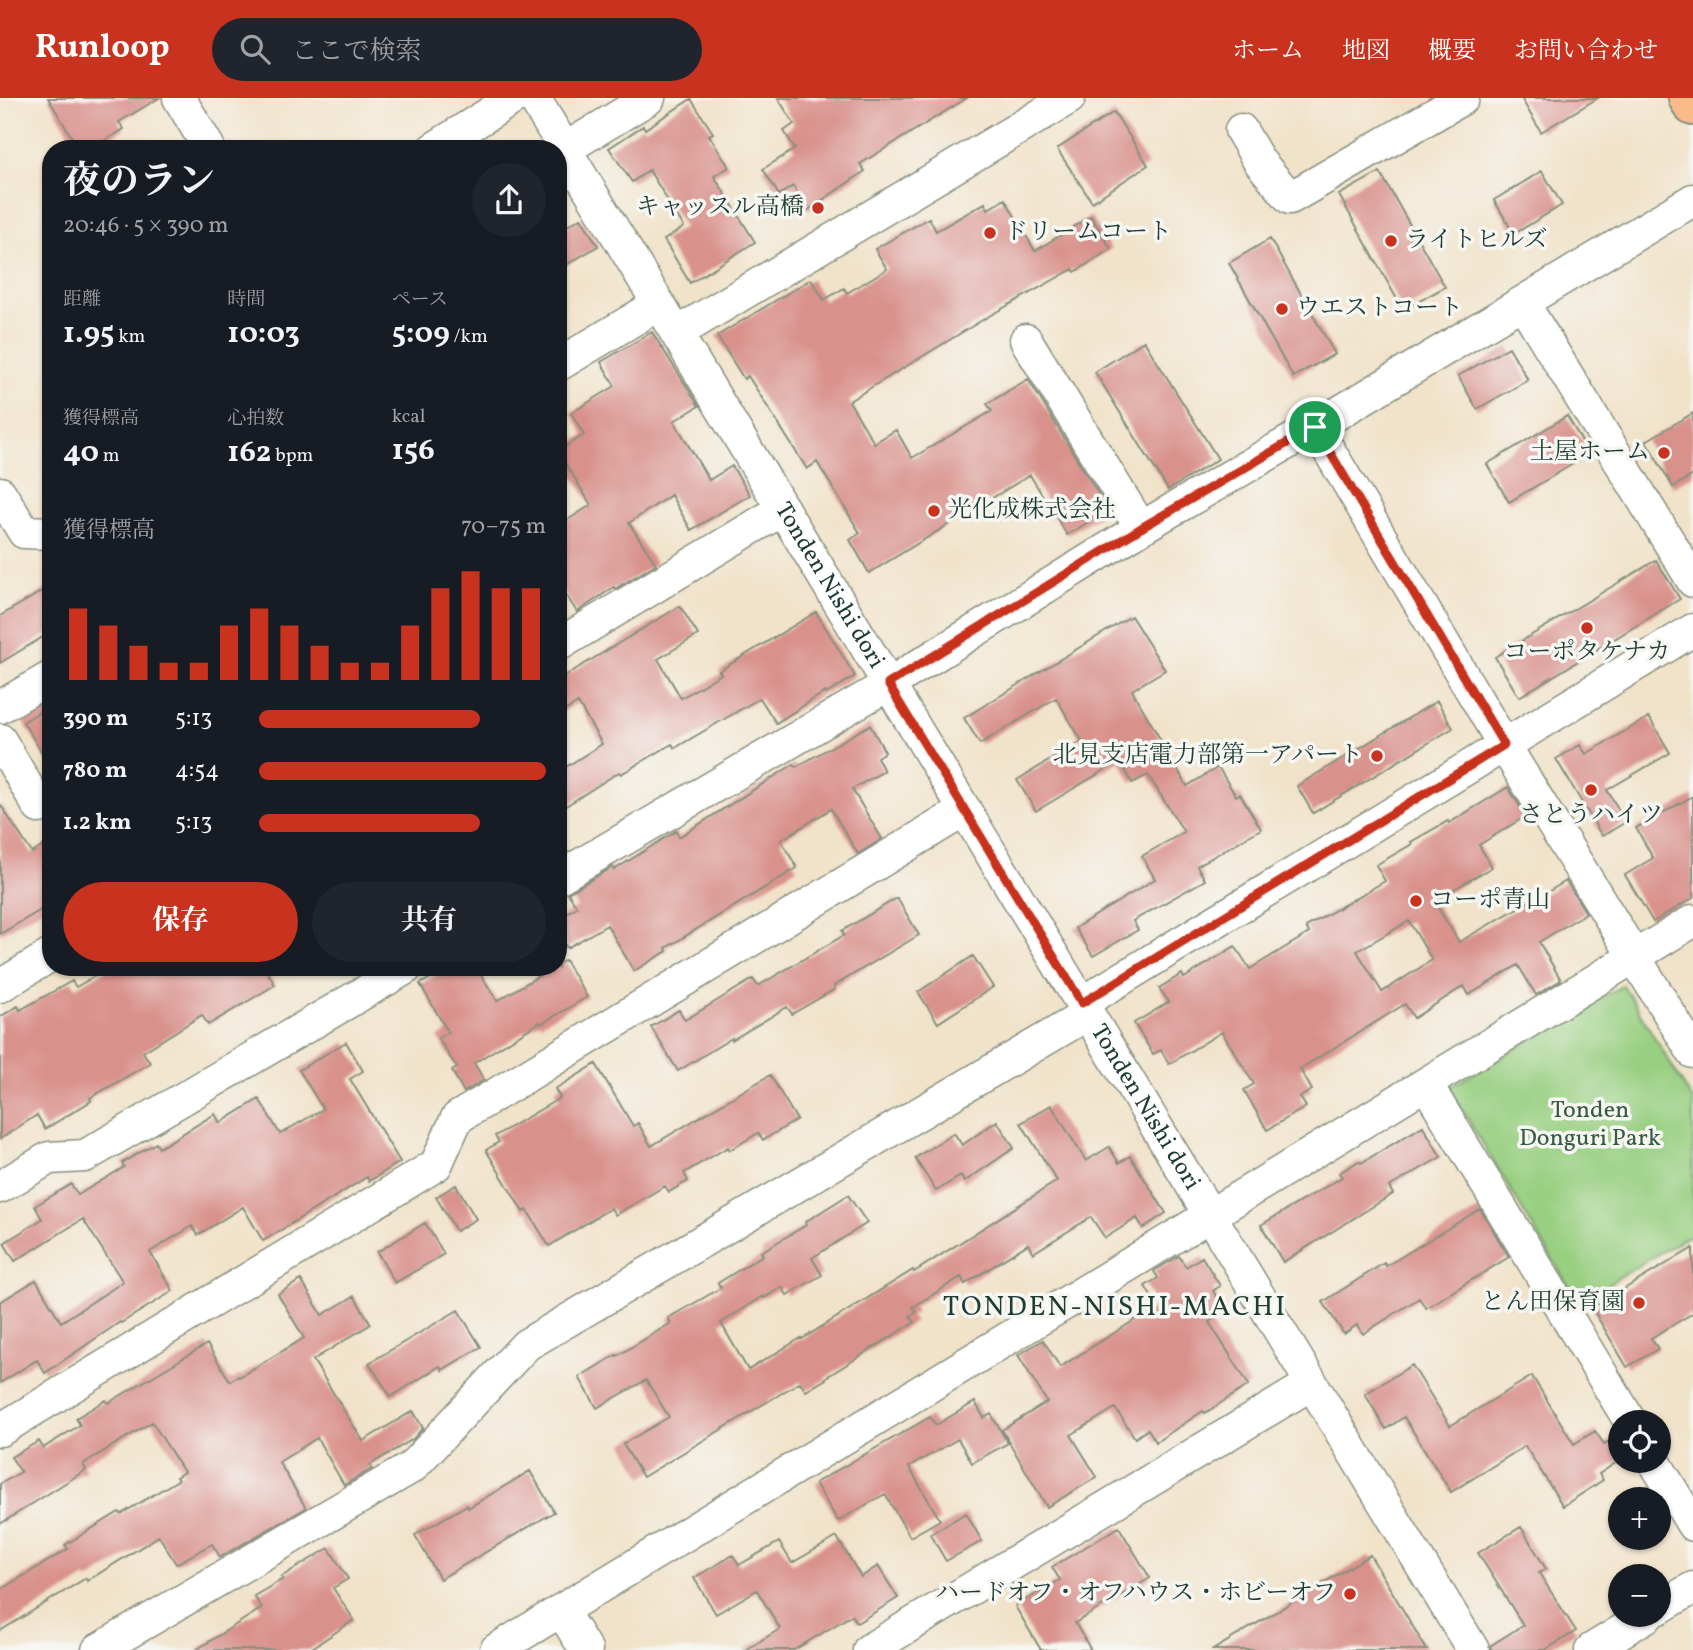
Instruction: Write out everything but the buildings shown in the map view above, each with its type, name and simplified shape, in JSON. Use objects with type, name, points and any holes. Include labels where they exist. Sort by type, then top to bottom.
[{"type":"main road","points":[[1688,98],[1693,106]]},
{"type":"street","points":[[179,98],[204,140]]},
{"type":"street","points":[[447,140],[514,98]]},
{"type":"street","name":"Tonden Nishi dori","points":[[534,98],[560,140]]},
{"type":"street","points":[[567,148],[649,98]]},
{"type":"street","points":[[677,333],[1069,98]]},
{"type":"street","points":[[1241,130],[1259,161],[1290,198],[1463,98]]},
{"type":"street","name":"Tonden Nishi dori","points":[[567,152],[1473,1650]]},
{"type":"street","points":[[567,873],[888,684],[1141,528],[1693,201]]},
{"type":"street","points":[[1523,303],[1693,581]]},
{"type":"street","points":[[567,360],[659,304]]},
{"type":"street","points":[[1026,340],[1141,528]]},
{"type":"street","points":[[1315,427],[1504,745],[1693,1052]]},
{"type":"street","points":[[0,493],[24,531],[42,532]]},
{"type":"street","points":[[567,640],[783,509]]},
{"type":"street","points":[[98,1650],[412,1467],[526,1345],[1085,1009],[1504,745],[1693,630]]},
{"type":"street","points":[[0,707],[42,682]]},
{"type":"street","points":[[0,740],[39,807]]},
{"type":"street","points":[[0,1430],[436,1165],[457,1118],[965,810]]},
{"type":"street","points":[[496,1650],[1693,921]]},
{"type":"street","points":[[0,986],[42,960]]},
{"type":"street","points":[[0,1187],[49,1158],[85,1156],[392,976]]},
{"type":"street","points":[[1426,1084],[1623,1410]]},
{"type":"street","points":[[869,1650],[1311,1384]]},
{"type":"street","points":[[1661,1473],[1693,1525]]},
{"type":"street","points":[[1671,1601],[1693,1588]]},
{"type":"street","points":[[561,1610],[586,1650]]},
{"type":"street","points":[[1591,1650],[1628,1627]]},
{"type":"green space","name":"Tonden Donguri Park","points":[[1623,985],[1693,1101],[1693,1233],[1578,1302],[1449,1088]]},
{"type":"place","name":"キャッスル高橋","points":[[818,208]]},
{"type":"place","name":"ドリームコート","points":[[990,233]]},
{"type":"place","name":"ライトヒルズ","points":[[1391,241]]},
{"type":"place","name":"ウエストコート","points":[[1282,309]]},
{"type":"place","name":"土屋ホーム","points":[[1664,453]]},
{"type":"place","name":"光化成株式会社","points":[[934,511]]},
{"type":"place","name":"コーポタケナカ","points":[[1587,628]]},
{"type":"place","name":"北見支店電力部第一アパート","points":[[1377,756]]},
{"type":"place","name":"さとうハイツ","points":[[1591,790]]},
{"type":"place","name":"コーポ青山","points":[[1416,901]]},
{"type":"place","name":"とん田保育園","points":[[1639,1303]]},
{"type":"place","name":"ハードオフ・オフハウス・ホビーオフ","points":[[1350,1594]]},
{"type":"district","name":"TONDEN-NISHI-MACHI","points":[[1115,1307]]},
{"type":"route","points":[[1315,427],[1504,745],[1082,1003],[888,684],[1141,528],[1315,427]]}]
